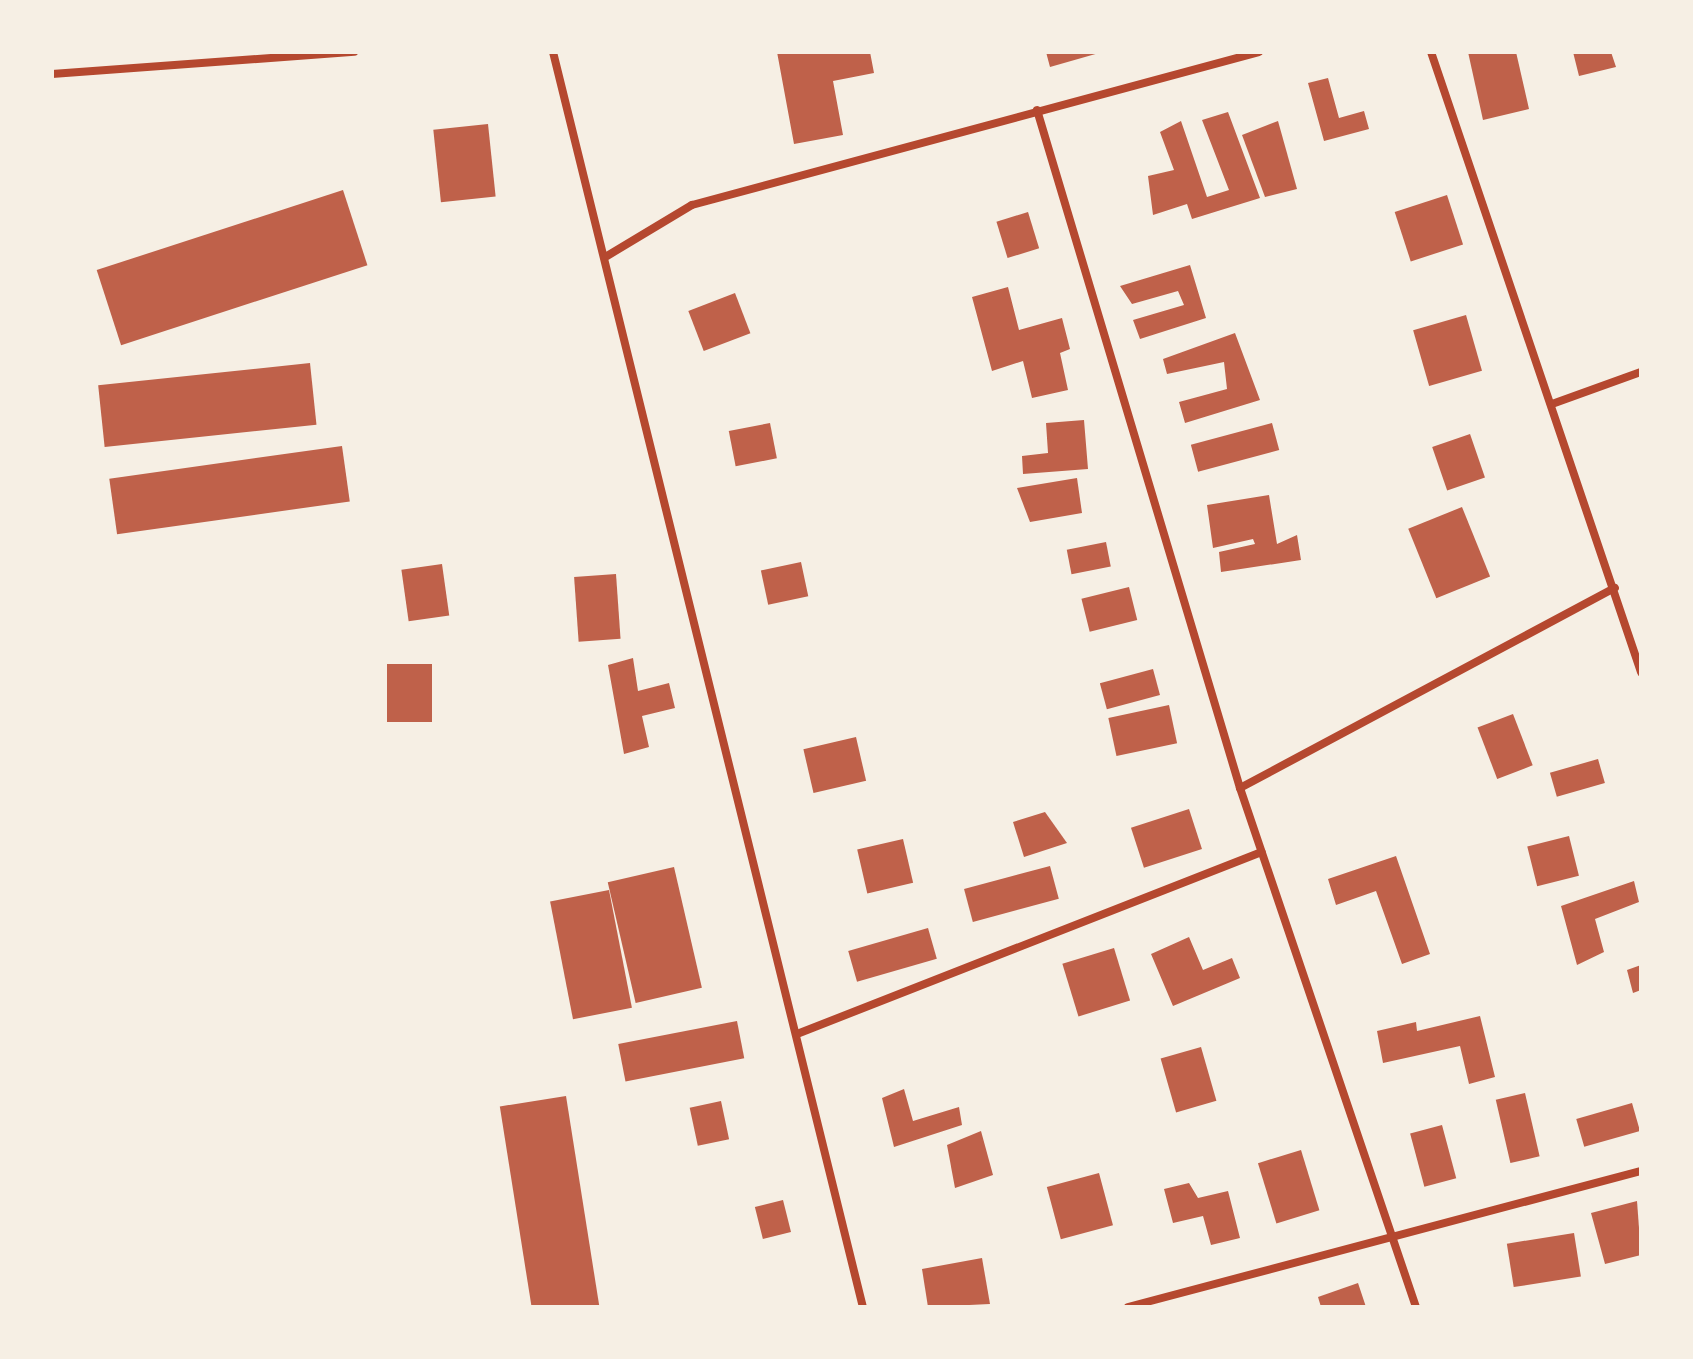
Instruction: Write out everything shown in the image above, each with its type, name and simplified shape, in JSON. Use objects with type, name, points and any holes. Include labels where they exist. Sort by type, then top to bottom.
[{"type":"street","points":[[52,72],[354,52]]},
{"type":"street","points":[[553,52],[607,256],[863,1307]]},
{"type":"street","points":[[607,256],[692,205],[1259,52]]},
{"type":"street","points":[[1431,52],[1641,672]]},
{"type":"street","points":[[1037,110],[1240,788],[1416,1307]]},
{"type":"street","points":[[1552,404],[1641,372]]},
{"type":"street","points":[[1240,788],[1615,588]]},
{"type":"street","points":[[797,1034],[1262,852]]},
{"type":"street","points":[[1128,1307],[1641,1171]]},
{"type":"building","points":[[777,52],[870,52],[874,73],[833,81],[843,135],[794,144]]},
{"type":"building","points":[[1046,52],[1099,52],[1099,53],[1050,67]]},
{"type":"building","points":[[1468,52],[1516,52],[1529,109],[1483,120]]},
{"type":"building","points":[[1573,52],[1611,52],[1616,67],[1579,76]]},
{"type":"building","points":[[1328,78],[1339,118],[1364,111],[1369,129],[1324,141],[1308,83]]},
{"type":"building","points":[[1228,112],[1260,198],[1192,219],[1187,204],[1153,215],[1148,176],[1174,170],[1160,132],[1181,121],[1207,197],[1229,190],[1202,120]]},
{"type":"building","points":[[1278,121],[1297,189],[1265,197],[1242,135]]},
{"type":"building","points":[[488,124],[496,197],[441,202],[433,130]]},
{"type":"building","points":[[343,190],[367,265],[121,345],[97,270]]},
{"type":"building","points":[[1447,195],[1463,244],[1411,261],[1395,212]]},
{"type":"building","points":[[1028,212],[1039,248],[1008,258],[996,222]]},
{"type":"building","points":[[1190,265],[1206,318],[1140,339],[1133,320],[1184,305],[1178,291],[1132,304],[1120,286]]},
{"type":"building","points":[[1008,287],[1019,330],[1062,318],[1070,349],[1060,353],[1068,390],[1032,398],[1023,361],[992,371],[972,297]]},
{"type":"building","points":[[735,293],[750,333],[704,351],[688,311]]},
{"type":"building","points":[[1466,315],[1482,371],[1429,386],[1413,330]]},
{"type":"building","points":[[1235,333],[1260,400],[1185,423],[1179,402],[1227,389],[1224,362],[1167,374],[1163,359]]},
{"type":"building","points":[[310,363],[316,425],[105,447],[98,385]]},
{"type":"building","points":[[1084,420],[1088,469],[1023,474],[1022,456],[1048,453],[1046,423]]},
{"type":"building","points":[[770,423],[777,458],[736,466],[729,431]]},
{"type":"building","points":[[1272,423],[1279,450],[1198,472],[1191,445]]},
{"type":"building","points":[[1470,434],[1485,477],[1447,491],[1432,447]]},
{"type":"building","points":[[342,446],[350,501],[117,534],[109,479]]},
{"type":"building","points":[[1077,478],[1082,513],[1030,522],[1017,488]]},
{"type":"building","points":[[1269,495],[1277,544],[1297,535],[1301,560],[1221,572],[1219,552],[1255,544],[1253,539],[1213,548],[1207,505]]},
{"type":"building","points":[[1462,507],[1490,577],[1436,598],[1408,529]]},
{"type":"building","points":[[1106,542],[1111,567],[1072,574],[1067,550]]},
{"type":"building","points":[[801,562],[808,596],[768,605],[761,571]]},
{"type":"building","points":[[442,564],[449,615],[409,621],[401,570]]},
{"type":"building","points":[[616,574],[621,639],[579,642],[574,577]]},
{"type":"building","points":[[1129,587],[1137,620],[1090,632],[1081,599]]},
{"type":"building","points":[[633,658],[638,691],[669,683],[675,708],[642,716],[649,747],[624,754],[608,665]]},
{"type":"building","points":[[387,664],[432,664],[432,722],[387,722]]},
{"type":"building","points":[[1153,669],[1160,695],[1107,709],[1100,683]]},
{"type":"building","points":[[1169,705],[1177,743],[1116,756],[1108,718]]},
{"type":"building","points":[[1513,714],[1533,765],[1497,779],[1478,728]]},
{"type":"building","points":[[856,737],[866,781],[814,793],[803,749]]},
{"type":"building","points":[[1598,759],[1605,783],[1557,797],[1550,773]]},
{"type":"building","points":[[1189,809],[1202,849],[1144,868],[1131,828]]},
{"type":"building","points":[[1045,812],[1067,843],[1024,857],[1013,822]]},
{"type":"building","points":[[1569,836],[1579,876],[1537,886],[1527,846]]},
{"type":"building","points":[[903,839],[913,883],[867,893],[857,850]]},
{"type":"building","points":[[1396,856],[1430,954],[1402,964],[1376,891],[1336,905],[1328,879]]},
{"type":"building","points":[[1050,866],[1059,899],[973,922],[964,889]]},
{"type":"building","points":[[674,867],[702,988],[636,1003],[608,882]]},
{"type":"building","points":[[1634,881],[1639,902],[1595,919],[1604,952],[1577,965],[1561,906]]},
{"type":"building","points":[[609,890],[632,1008],[573,1019],[550,901]]},
{"type":"building","points":[[928,928],[937,959],[857,982],[848,951]]},
{"type":"building","points":[[1189,937],[1203,970],[1232,958],[1240,978],[1173,1006],[1151,954]]},
{"type":"building","points":[[1114,948],[1130,1001],[1078,1016],[1062,964]]},
{"type":"building","points":[[1641,965],[1641,990],[1633,993],[1627,970]]},
{"type":"building","points":[[1480,1016],[1495,1077],[1469,1084],[1460,1046],[1383,1063],[1377,1031],[1416,1022],[1417,1031]]},
{"type":"building","points":[[737,1021],[744,1058],[625,1081],[618,1044]]},
{"type":"building","points":[[1201,1047],[1216,1101],[1176,1112],[1161,1059]]},
{"type":"building","points":[[904,1089],[913,1121],[959,1107],[962,1125],[894,1147],[882,1098]]},
{"type":"building","points":[[1525,1093],[1540,1156],[1510,1163],[1496,1100]]},
{"type":"building","points":[[566,1096],[599,1307],[532,1307],[500,1106]]},
{"type":"building","points":[[721,1101],[729,1139],[698,1146],[690,1108]]},
{"type":"building","points":[[1632,1103],[1640,1131],[1584,1147],[1576,1119]]},
{"type":"building","points":[[1442,1125],[1456,1178],[1424,1187],[1410,1134]]},
{"type":"building","points":[[981,1131],[993,1175],[955,1188],[947,1145]]},
{"type":"building","points":[[1301,1150],[1319,1210],[1276,1223],[1258,1163]]},
{"type":"building","points":[[1099,1173],[1113,1225],[1061,1239],[1047,1187]]},
{"type":"building","points":[[1189,1183],[1198,1198],[1228,1191],[1240,1238],[1211,1245],[1203,1216],[1173,1223],[1164,1189]]},
{"type":"building","points":[[783,1200],[791,1232],[763,1239],[755,1207]]},
{"type":"building","points":[[1637,1201],[1641,1255],[1605,1264],[1591,1213]]},
{"type":"building","points":[[1574,1233],[1581,1276],[1514,1287],[1507,1244]]},
{"type":"building","points":[[982,1258],[990,1304],[928,1307],[922,1269]]},
{"type":"building","points":[[1358,1283],[1366,1307],[1321,1307],[1318,1297]]}]
